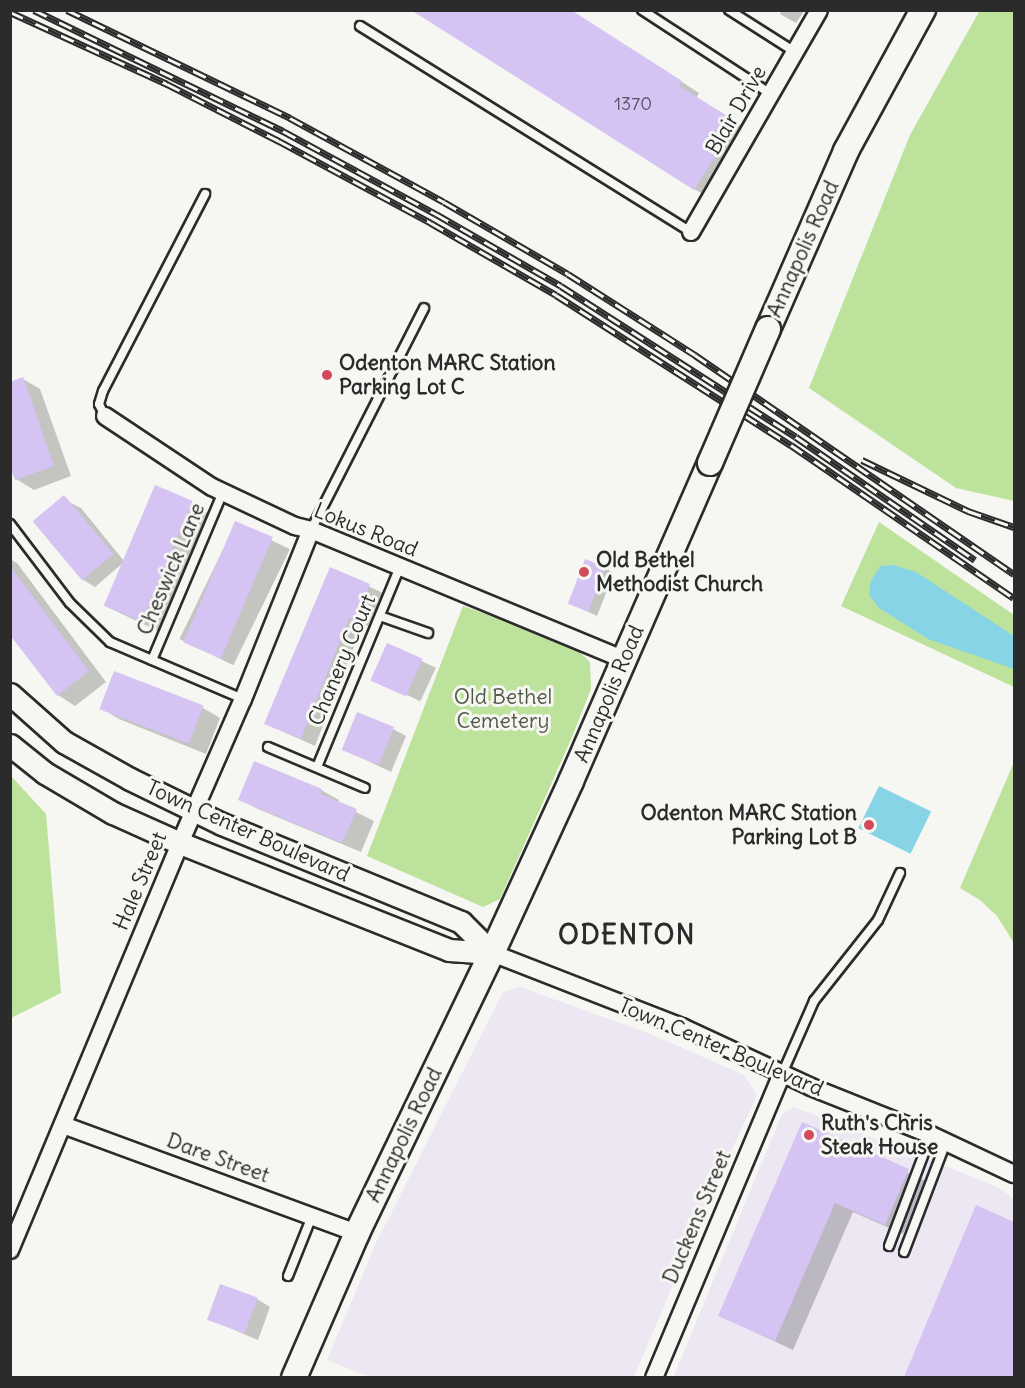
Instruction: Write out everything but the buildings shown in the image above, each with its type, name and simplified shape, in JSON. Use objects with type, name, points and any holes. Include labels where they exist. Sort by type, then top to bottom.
[{"type":"main road","name":"Annapolis Road","points":[[294,1377],[357,1233],[492,953],[846,152],[923,10]]},
{"type":"street","name":"Blair Drive","points":[[691,232],[819,10]]},
{"type":"street","name":"Lokus Road","points":[[105,416],[223,492],[295,526],[311,530],[623,659]]},
{"type":"street","name":"Hale Street","points":[[10,1250],[180,843],[243,699],[311,530]]},
{"type":"street","name":"Town Center Boulevard","points":[[10,694],[64,742],[194,811],[461,922],[492,953]]},
{"type":"street","name":"Town Center Boulevard","points":[[10,745],[45,772],[113,813],[180,843],[449,951],[492,953],[682,1028],[782,1074],[939,1138],[1014,1174]]},
{"type":"street","name":"Duckens Street","points":[[654,1377],[782,1074]]},
{"type":"street","name":"Dare Street","points":[[63,1125],[357,1233]]},
{"type":"lane","points":[[642,10],[771,94]]},
{"type":"lane","points":[[729,10],[795,52]]},
{"type":"lane","points":[[360,26],[691,232]]},
{"type":"lane","points":[[105,416],[99,404],[103,391],[205,194]]},
{"type":"lane","points":[[311,530],[424,308]]},
{"type":"lane","name":"Cheswick Lane","points":[[152,660],[223,492]]},
{"type":"lane","points":[[10,524],[70,603],[110,642],[243,699]]},
{"type":"lane","name":"Chanery Court","points":[[317,767],[399,567]]},
{"type":"lane","points":[[380,616],[428,633]]},
{"type":"lane","points":[[268,747],[365,788]]},
{"type":"lane","points":[[782,1074],[814,1000],[878,920],[900,873]]},
{"type":"lane","points":[[889,1246],[939,1138]]},
{"type":"lane","points":[[904,1252],[939,1138]]},
{"type":"lane","points":[[288,1276],[312,1216]]},
{"type":"shaded area","points":[[520,987],[648,1033],[744,1075],[757,1095],[706,1206],[634,1377],[370,1377],[327,1360],[376,1243],[503,992]]},
{"type":"shaded area","points":[[794,1107],[999,1188],[1014,1199],[1014,1377],[673,1378],[782,1114]]},
{"type":"green space","points":[[980,10],[1014,11],[1014,501],[956,488],[809,388],[910,135]]},
{"type":"green space","points":[[879,522],[1014,615],[1014,687],[841,606]]},
{"type":"green space","name":"Old Bethel Cemetery","points":[[463,606],[571,644],[590,662],[591,689],[572,737],[500,899],[483,907],[367,856]]},
{"type":"green space","points":[[1014,762],[1014,943],[997,916],[980,900],[960,888]]},
{"type":"green space","points":[[11,776],[46,814],[61,993],[11,1018]]},
{"type":"water","points":[[893,565],[916,572],[1014,636],[1014,669],[928,639],[879,608],[869,595],[871,580],[881,566]]},
{"type":"water","points":[[879,786],[931,811],[911,854],[858,828]]},
{"type":"railway","points":[[34,10],[283,131],[436,214],[561,286],[796,437],[975,560]]},
{"type":"railway","points":[[67,10],[290,118],[444,202],[568,274],[695,355],[1014,574]]},
{"type":"railway","points":[[10,12],[167,84],[279,141],[431,223],[556,295],[791,445],[1014,598]]},
{"type":"railway","points":[[862,460],[968,511],[1014,527]]},
{"type":"place","name":"Odenton MARC Station Parking Lot C","points":[[327,375]]},
{"type":"place","name":"Old Bethel Methodist Church","points":[[584,572]]},
{"type":"place","name":"Odenton MARC Station Parking Lot B","points":[[869,825]]},
{"type":"place","name":"Ruth's Chris Steak House","points":[[809,1135]]},
{"type":"district","name":"ODENTON","points":[[627,935]]}]
